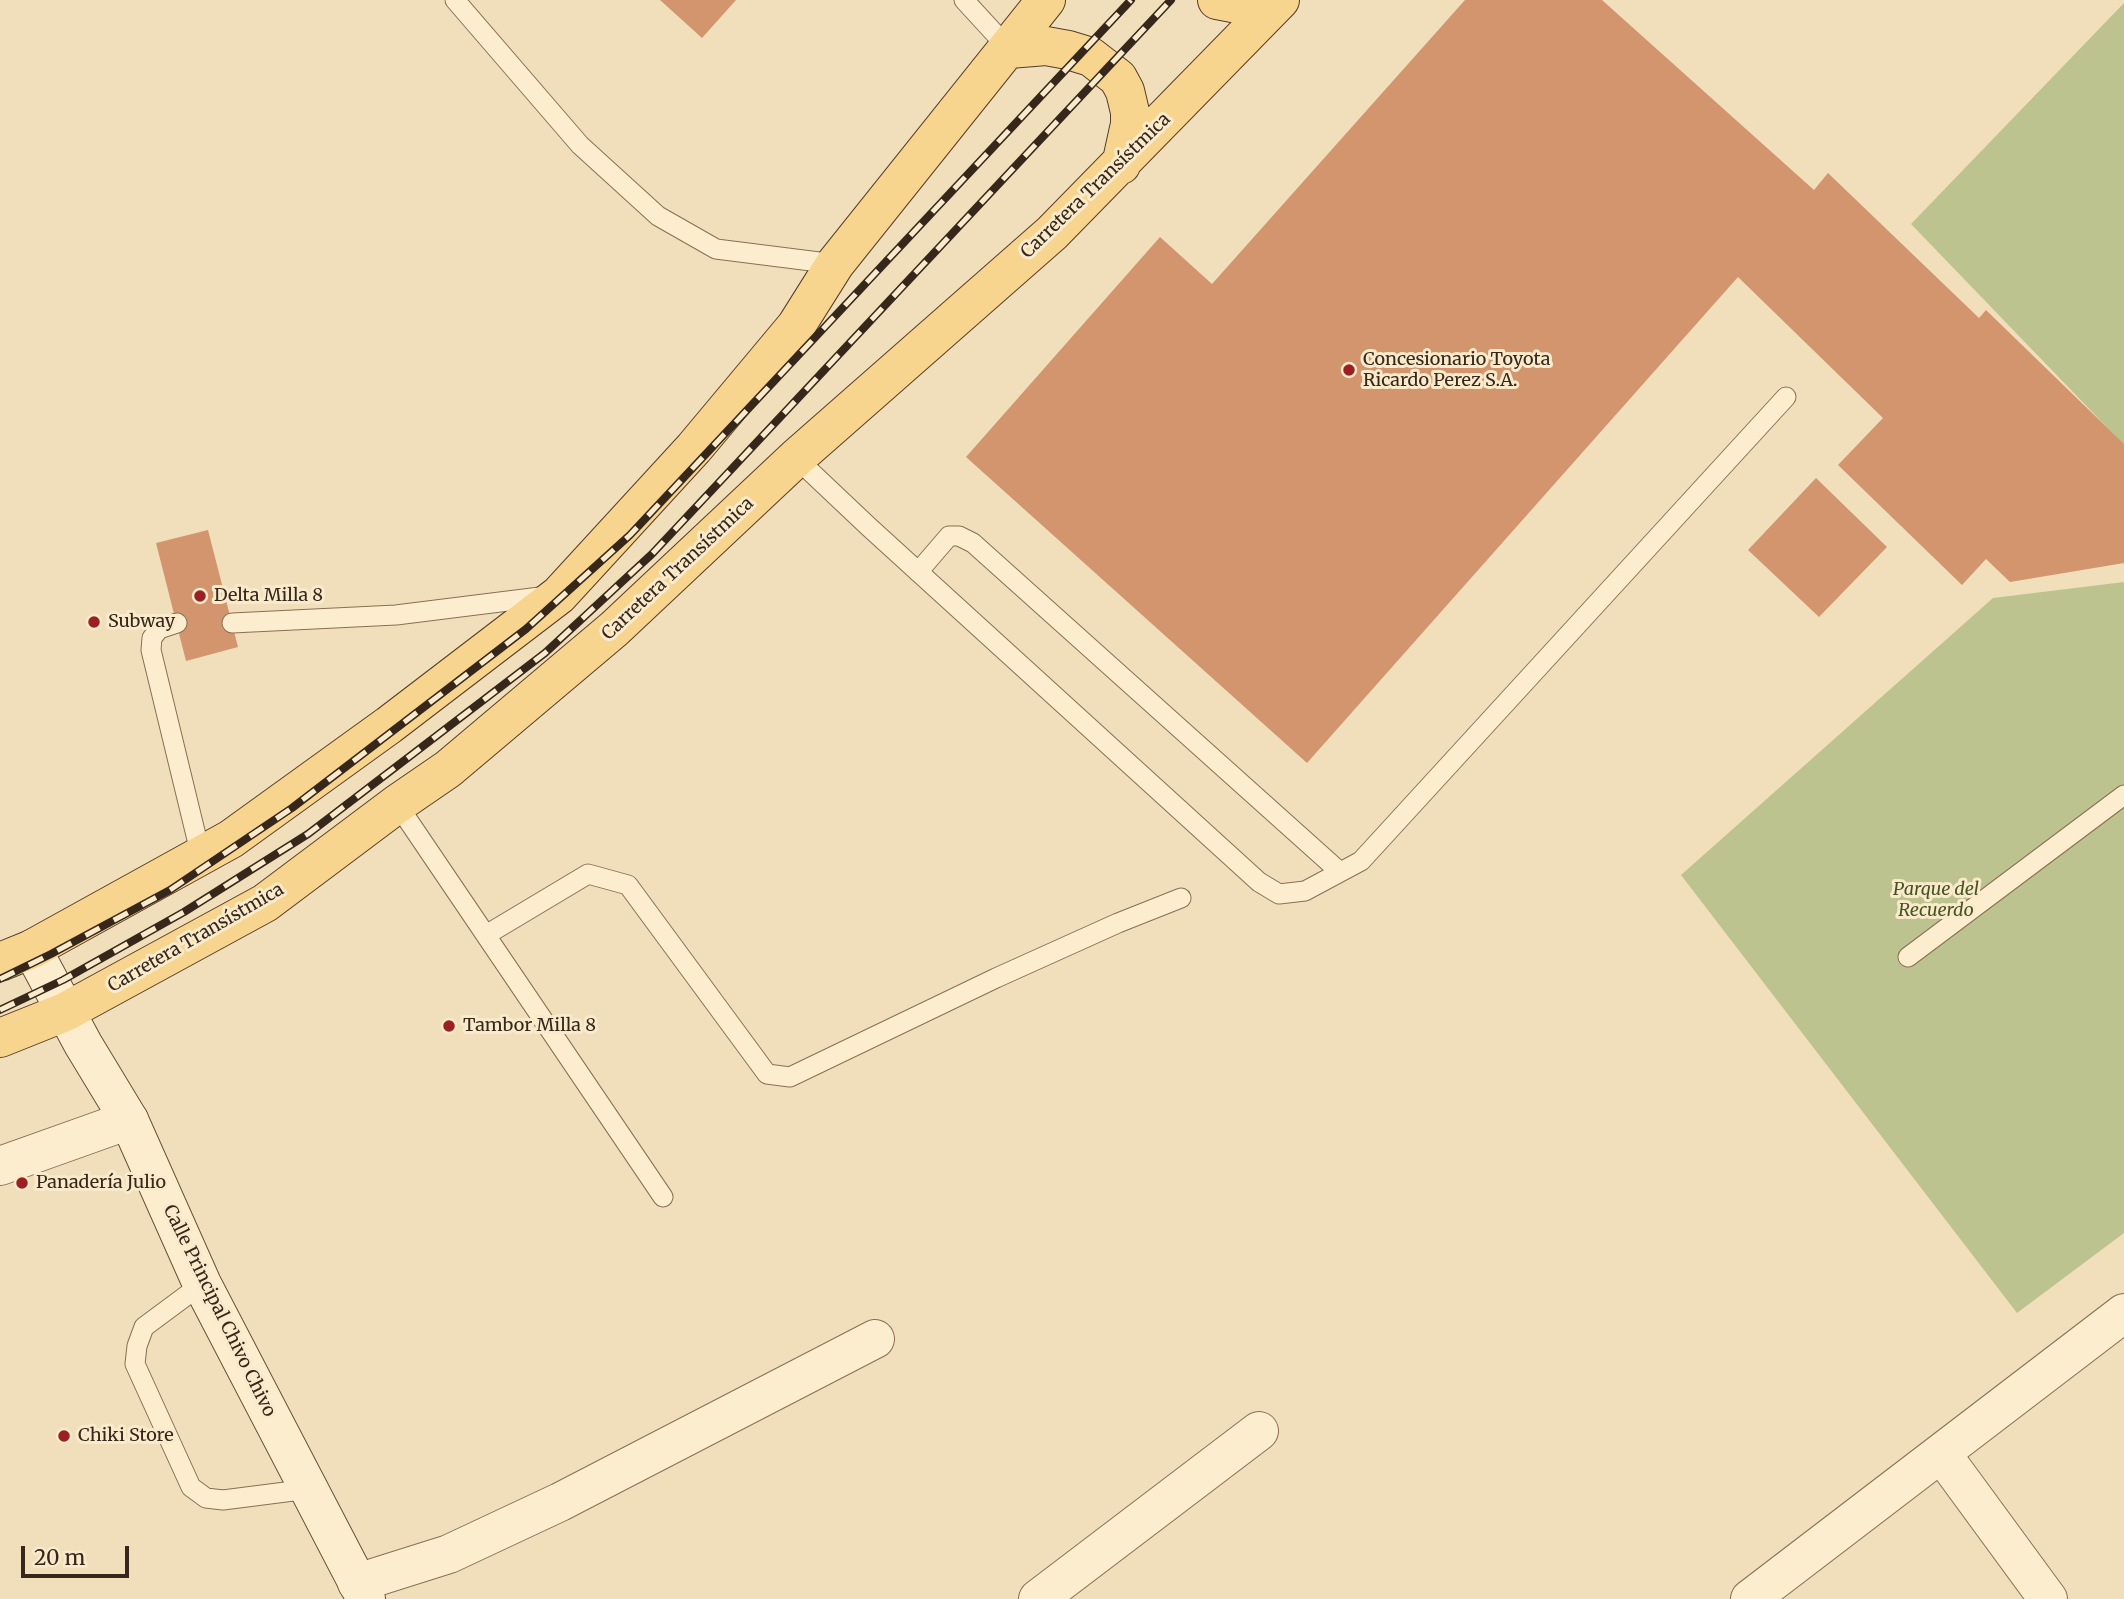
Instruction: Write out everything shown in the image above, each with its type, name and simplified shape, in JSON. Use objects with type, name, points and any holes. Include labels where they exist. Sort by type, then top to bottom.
[{"type":"main road","points":[[16,956],[231,839],[389,725],[559,595],[694,448],[796,326],[835,264],[1046,0]]},
{"type":"main road","points":[[1217,0],[1238,4],[1259,0]]},
{"type":"main road","name":"Carretera Transístmica","points":[[0,1038],[65,1012],[265,903],[448,769],[614,629],[796,458],[1052,233],[1280,0]]},
{"type":"main road","points":[[1009,49],[1046,46],[1068,50],[1091,57],[1118,79],[1125,91],[1130,112],[1121,165]]},
{"type":"street","name":"Calle Principal Chivo Chivo","points":[[16,956],[65,1012],[129,1120],[202,1284],[362,1591]]},
{"type":"street","points":[[0,1166],[129,1120]]},
{"type":"street","points":[[1750,1599],[1941,1453],[2120,1324]]},
{"type":"street","points":[[362,1591],[561,1502],[875,1339]]},
{"type":"street","points":[[1038,1599],[1259,1431]]},
{"type":"street","points":[[1941,1453],[2048,1599]]},
{"type":"lane","points":[[455,0],[580,145],[658,216],[716,249],[835,264]]},
{"type":"lane","points":[[964,0],[1009,49]]},
{"type":"lane","points":[[796,458],[1259,882],[1279,894],[1305,891],[1361,861],[1786,397]]},
{"type":"lane","points":[[918,572],[949,536],[959,536],[973,543],[1340,872]]},
{"type":"lane","points":[[232,623],[396,615],[559,595]]},
{"type":"lane","points":[[177,623],[159,629],[152,638],[151,650],[201,856]]},
{"type":"lane","points":[[1908,957],[2124,796]]},
{"type":"lane","points":[[397,804],[663,1197]]},
{"type":"lane","points":[[486,935],[588,874],[628,886],[766,1074],[790,1077],[996,978],[1181,898]]},
{"type":"lane","points":[[202,1284],[145,1327],[136,1346],[135,1364],[191,1487],[206,1498],[223,1500],[309,1489]]},
{"type":"green space","points":[[2124,3],[2124,445],[1911,224]]},
{"type":"green space","name":"Parque del Recuerdo","points":[[2124,582],[2124,1233],[2017,1313],[1681,875],[1993,598]]},
{"type":"building","points":[[660,0],[736,0],[702,38]]},
{"type":"building","name":"Concesionario Toyota Ricardo Perez S.A.","points":[[1465,0],[1602,0],[1814,190],[1828,173],[1979,318],[1986,310],[2124,444],[2124,563],[2010,582],[1986,559],[1962,585],[1838,465],[1883,418],[1738,277],[1307,763],[966,457],[1160,237],[1212,284]]},
{"type":"building","points":[[1816,478],[1887,547],[1819,617],[1748,550]]},
{"type":"building","points":[[208,530],[238,647],[186,661],[156,543]]},
{"type":"railway","points":[[0,979],[170,890],[292,808],[526,629],[630,535],[1131,0]]},
{"type":"railway","points":[[0,1010],[63,980],[184,912],[308,834],[545,653],[652,554],[1171,0]]},
{"type":"place","name":"Concesionario Toyota Ricardo Perez S.A.","points":[[1349,370]]},
{"type":"place","name":"Delta Milla 8","points":[[200,596]]},
{"type":"place","name":"Subway","points":[[94,622]]},
{"type":"place","name":"Tambor Milla 8","points":[[449,1026]]},
{"type":"place","name":"Panadería Julio","points":[[22,1183]]},
{"type":"place","name":"Chiki Store","points":[[64,1436]]}]
